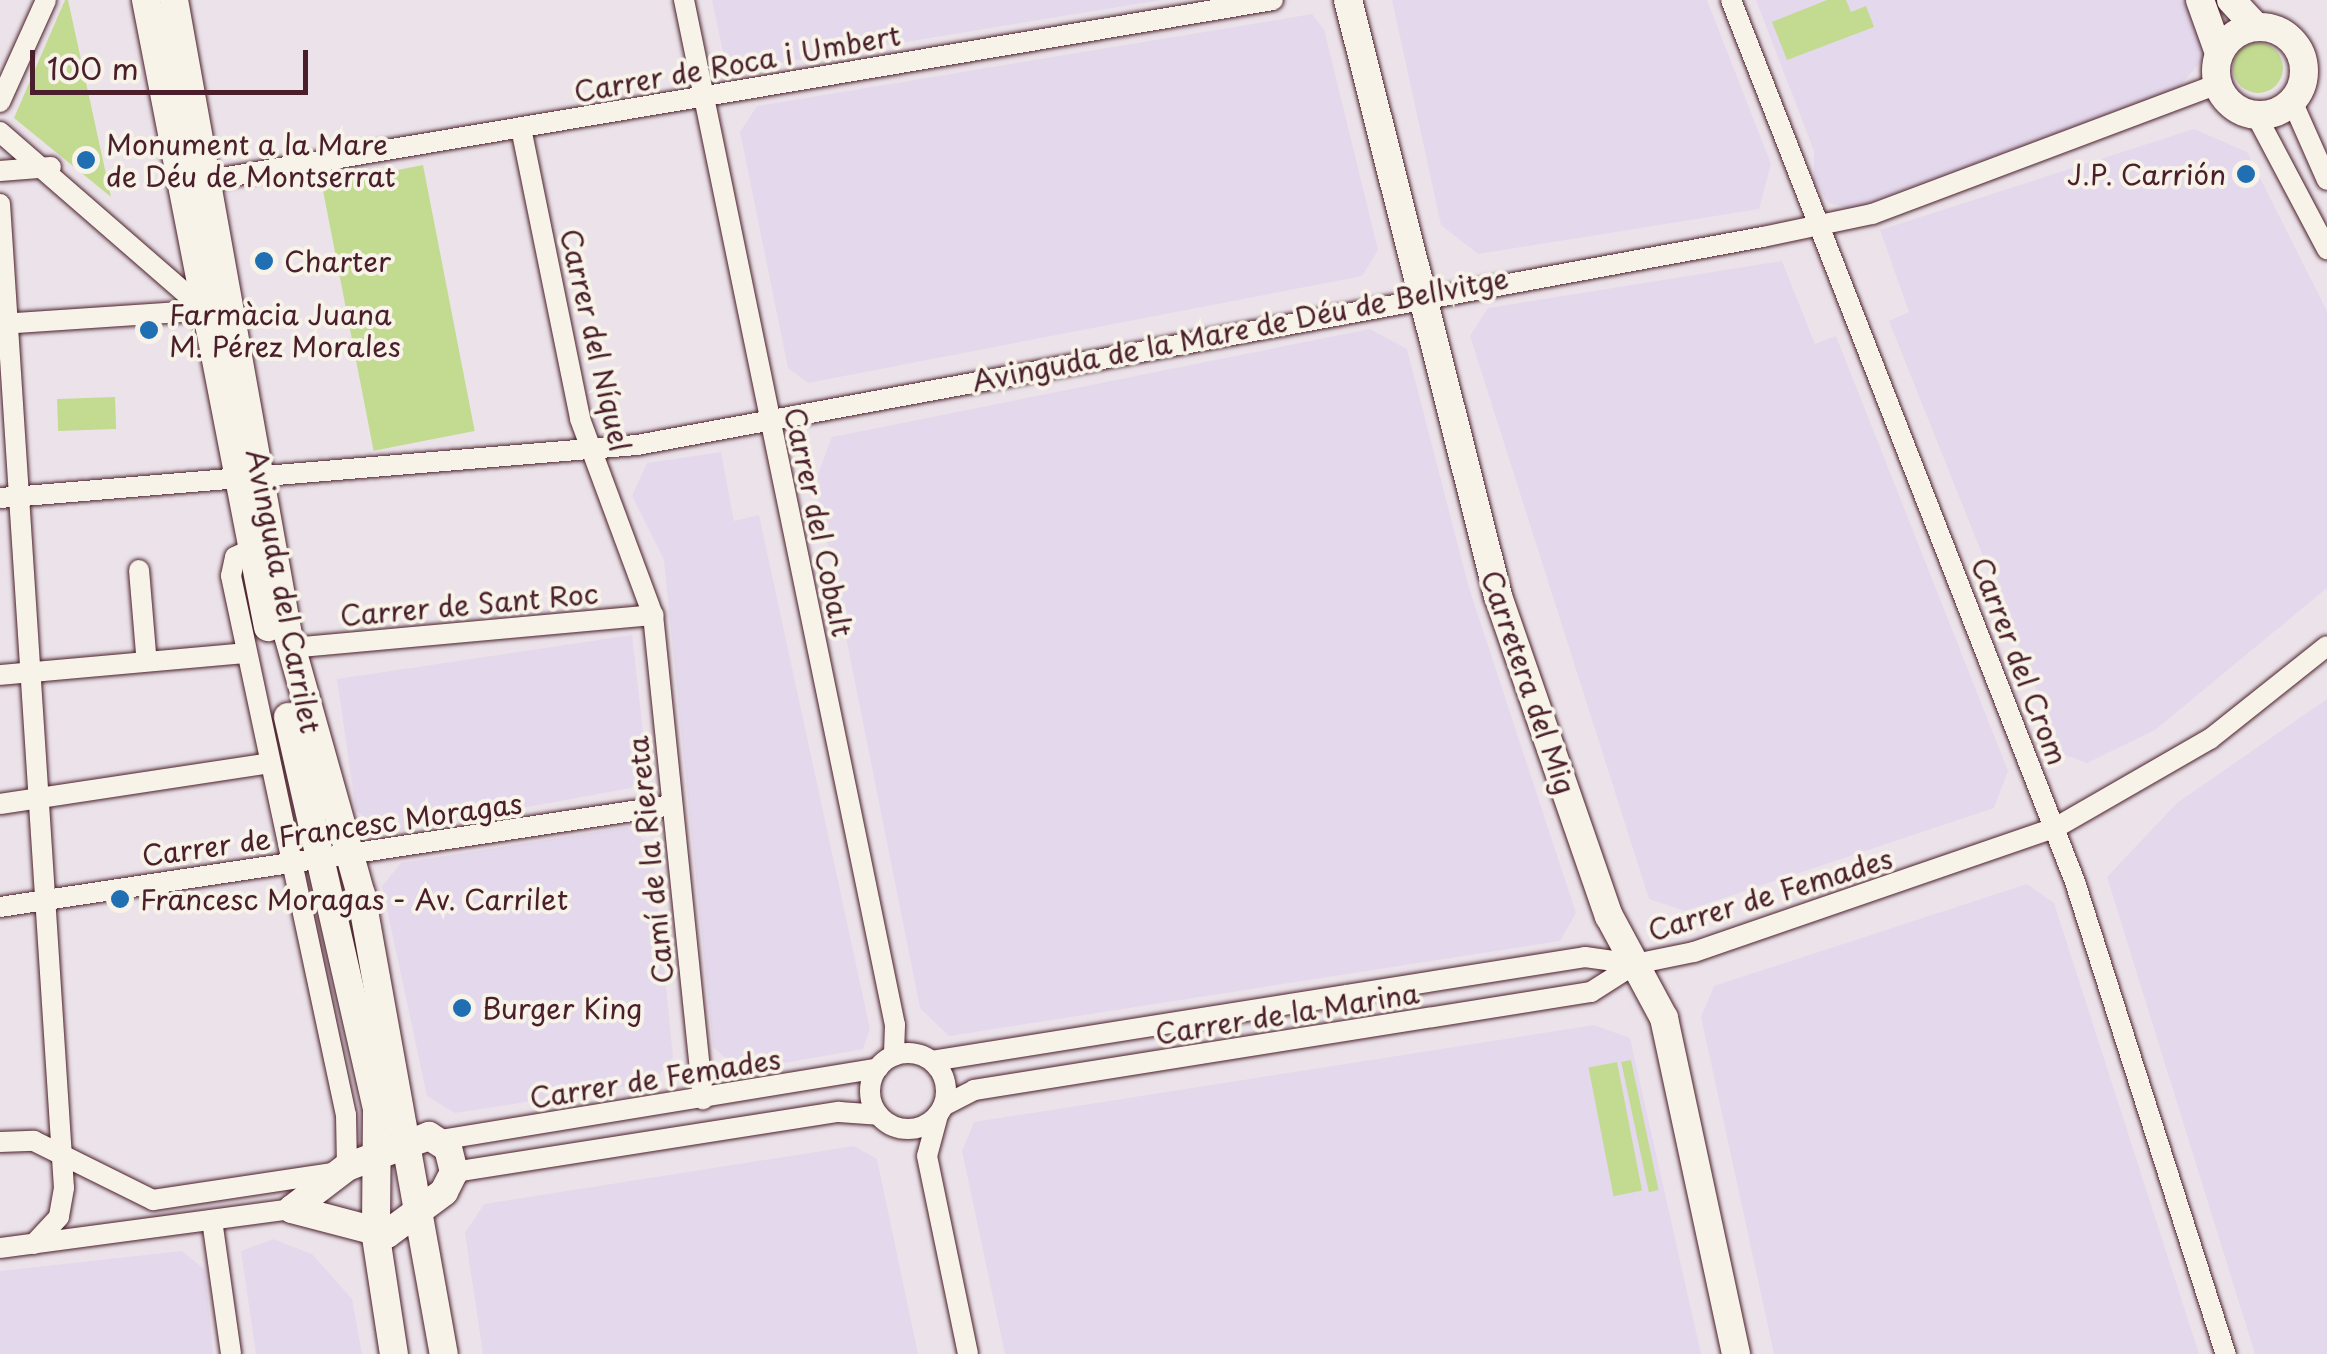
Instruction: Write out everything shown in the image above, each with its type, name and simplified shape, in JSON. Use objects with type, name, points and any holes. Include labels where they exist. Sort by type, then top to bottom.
[{"type":"main road","name":"Avinguda del Carrilet","points":[[146,0],[207,312],[291,648],[351,855],[411,1137],[444,1354]]},
{"type":"main road","name":"Avinguda del Carrilet","points":[[174,0],[228,288],[256,547],[383,1149],[376,1237],[394,1354]]},
{"type":"main road","name":"Carretera del Mig","points":[[1348,0],[1498,596],[1605,906],[1664,1018],[1736,1354]]},
{"type":"main road","points":[[2200,0],[2219,52],[2217,84],[2230,104],[2256,115],[2297,92],[2327,68]]},
{"type":"main road","points":[[2231,0],[2253,24],[2296,46],[2327,53]]},
{"type":"main road","points":[[2219,52],[2253,24]]},
{"type":"main road","points":[[2296,46],[2297,92]]},
{"type":"main road","points":[[411,1137],[440,1140],[454,1172],[420,1213],[376,1237],[292,1209],[342,1170],[411,1137]]},
{"type":"main road","points":[[339,1226],[342,1170]]},
{"type":"street","points":[[0,102],[46,0]]},
{"type":"street","name":"Carrer del Cobalt","points":[[684,0],[895,1025],[886,1062]]},
{"type":"street","name":"Carrer de Roca i Umbert","points":[[209,180],[1273,0]]},
{"type":"street","name":"Carrer del Crom","points":[[1731,0],[2054,828],[2226,1354]]},
{"type":"street","name":"Avinguda de la Mare de Déu de Bellvitge","points":[[9,497],[588,444],[636,444],[1421,294],[1820,225],[2217,84]]},
{"type":"street","points":[[2297,92],[2327,180]]},
{"type":"street","points":[[2256,115],[2327,249]]},
{"type":"street","name":"Carrer del Níquel","points":[[521,128],[588,444],[653,615]]},
{"type":"street","points":[[0,132],[51,167],[207,312]]},
{"type":"street","points":[[0,170],[51,167]]},
{"type":"street","points":[[0,204],[9,497],[28,673],[62,1152],[60,1217],[34,1244]]},
{"type":"street","points":[[4,324],[207,312],[228,288]]},
{"type":"street","name":"Avinguda del Carrilet","points":[[256,547],[230,566],[349,1132],[342,1170]]},
{"type":"street","points":[[139,570],[146,654]]},
{"type":"street","name":"Carrer de Sant Roc","points":[[291,648],[653,615]]},
{"type":"street","name":"Camí de la Riereta","points":[[653,615],[703,1099]]},
{"type":"street","name":"Carrer de Femades","points":[[932,1061],[1585,958],[1635,964],[2054,828],[2210,738],[2327,646]]},
{"type":"street","points":[[0,675],[246,653]]},
{"type":"street","points":[[0,804],[270,763]]},
{"type":"street","name":"Carrer de Francesc Moragas","points":[[0,906],[672,806]]},
{"type":"street","name":"Carrer de la Marina","points":[[941,1111],[974,1090],[1590,992],[1635,964]]},
{"type":"street","points":[[878,1115],[870,1086],[886,1062],[932,1061],[944,1077],[941,1111],[927,1156],[968,1354]]},
{"type":"street","name":"Carrer de Femades","points":[[440,1140],[703,1099],[886,1062]]},
{"type":"street","points":[[904,1130],[941,1111]]},
{"type":"street","points":[[454,1172],[839,1112],[878,1115],[904,1130],[927,1156]]},
{"type":"street","points":[[0,1142],[62,1152],[153,1200],[342,1170]]},
{"type":"street","points":[[0,1248],[292,1209]]},
{"type":"street","points":[[212,1220],[230,1354]]},
{"type":"shaded area","points":[[712,0],[1161,0],[748,68],[723,52]]},
{"type":"shaded area","points":[[1392,0],[1707,0],[1771,164],[1759,209],[1478,254],[1441,225]]},
{"type":"shaded area","points":[[1756,0],[2191,0],[2208,53],[2179,87],[1852,209],[1829,203],[1814,183],[1814,151]]},
{"type":"shaded area","points":[[1312,14],[1324,29],[1378,250],[1362,276],[808,383],[788,368],[740,132],[757,106]]},
{"type":"shaded area","points":[[2194,129],[2247,152],[2327,311],[2327,588],[2155,730],[2087,763],[2062,754],[1889,321],[1909,312],[1880,230]]},
{"type":"shaded area","points":[[1782,261],[1815,344],[1836,336],[2008,771],[1994,808],[1685,911],[1649,899],[1470,336],[1488,308]]},
{"type":"shaded area","points":[[1370,329],[1407,349],[1469,588],[1576,913],[1560,941],[949,1036],[920,1008],[815,482],[832,437]]},
{"type":"shaded area","points":[[721,452],[734,521],[759,515],[870,1029],[863,1049],[740,1071],[713,1047],[664,560],[632,496],[647,463]]},
{"type":"shaded area","points":[[632,635],[647,766],[631,788],[386,833],[356,811],[337,679]]},
{"type":"shaded area","points":[[2327,699],[2327,1354],[2255,1354],[2107,877],[2177,803]]},
{"type":"shaded area","points":[[627,827],[652,846],[673,1057],[654,1082],[455,1113],[427,1096],[382,886],[401,863]]},
{"type":"shaded area","points":[[2027,884],[2054,903],[2199,1354],[1774,1354],[1701,1017],[1714,986]]},
{"type":"shaded area","points":[[1594,1025],[1630,1038],[1701,1354],[1005,1354],[962,1151],[974,1122]]},
{"type":"shaded area","points":[[854,1146],[877,1159],[918,1354],[483,1354],[465,1233],[484,1204]]},
{"type":"shaded area","points":[[273,1239],[312,1254],[352,1299],[362,1354],[256,1354],[241,1251]]},
{"type":"shaded area","points":[[182,1251],[205,1270],[213,1354],[0,1354],[0,1271]]},
{"type":"green space","points":[[68,0],[111,197],[14,118]]},
{"type":"green space","points":[[1827,0],[1846,0],[1851,12],[1866,6],[1874,27],[1787,60],[1772,22]]},
{"type":"green space","points":[[2258,43],[2275,51],[2283,68],[2275,85],[2258,93],[2241,85],[2233,68],[2241,51]]},
{"type":"green space","points":[[423,165],[475,431],[374,451],[322,185]]},
{"type":"green space","points":[[115,397],[116,429],[58,431],[57,399]]},
{"type":"green space","points":[[1631,1060],[1659,1190],[1649,1192],[1621,1062]]},
{"type":"green space","points":[[1617,1062],[1642,1191],[1614,1196],[1589,1068]]},
{"type":"place","name":"Monument a la Mare de Déu de Montserrat","points":[[86,160]]},
{"type":"place","name":"J.P. Carrión","points":[[2246,174]]},
{"type":"place","name":"Charter","points":[[264,261]]},
{"type":"place","name":"Farmàcia Juana M. Pérez Morales","points":[[149,330]]},
{"type":"place","name":"Francesc Moragas - Av. Carrilet","points":[[120,899]]},
{"type":"place","name":"Burger King","points":[[462,1008]]}]
